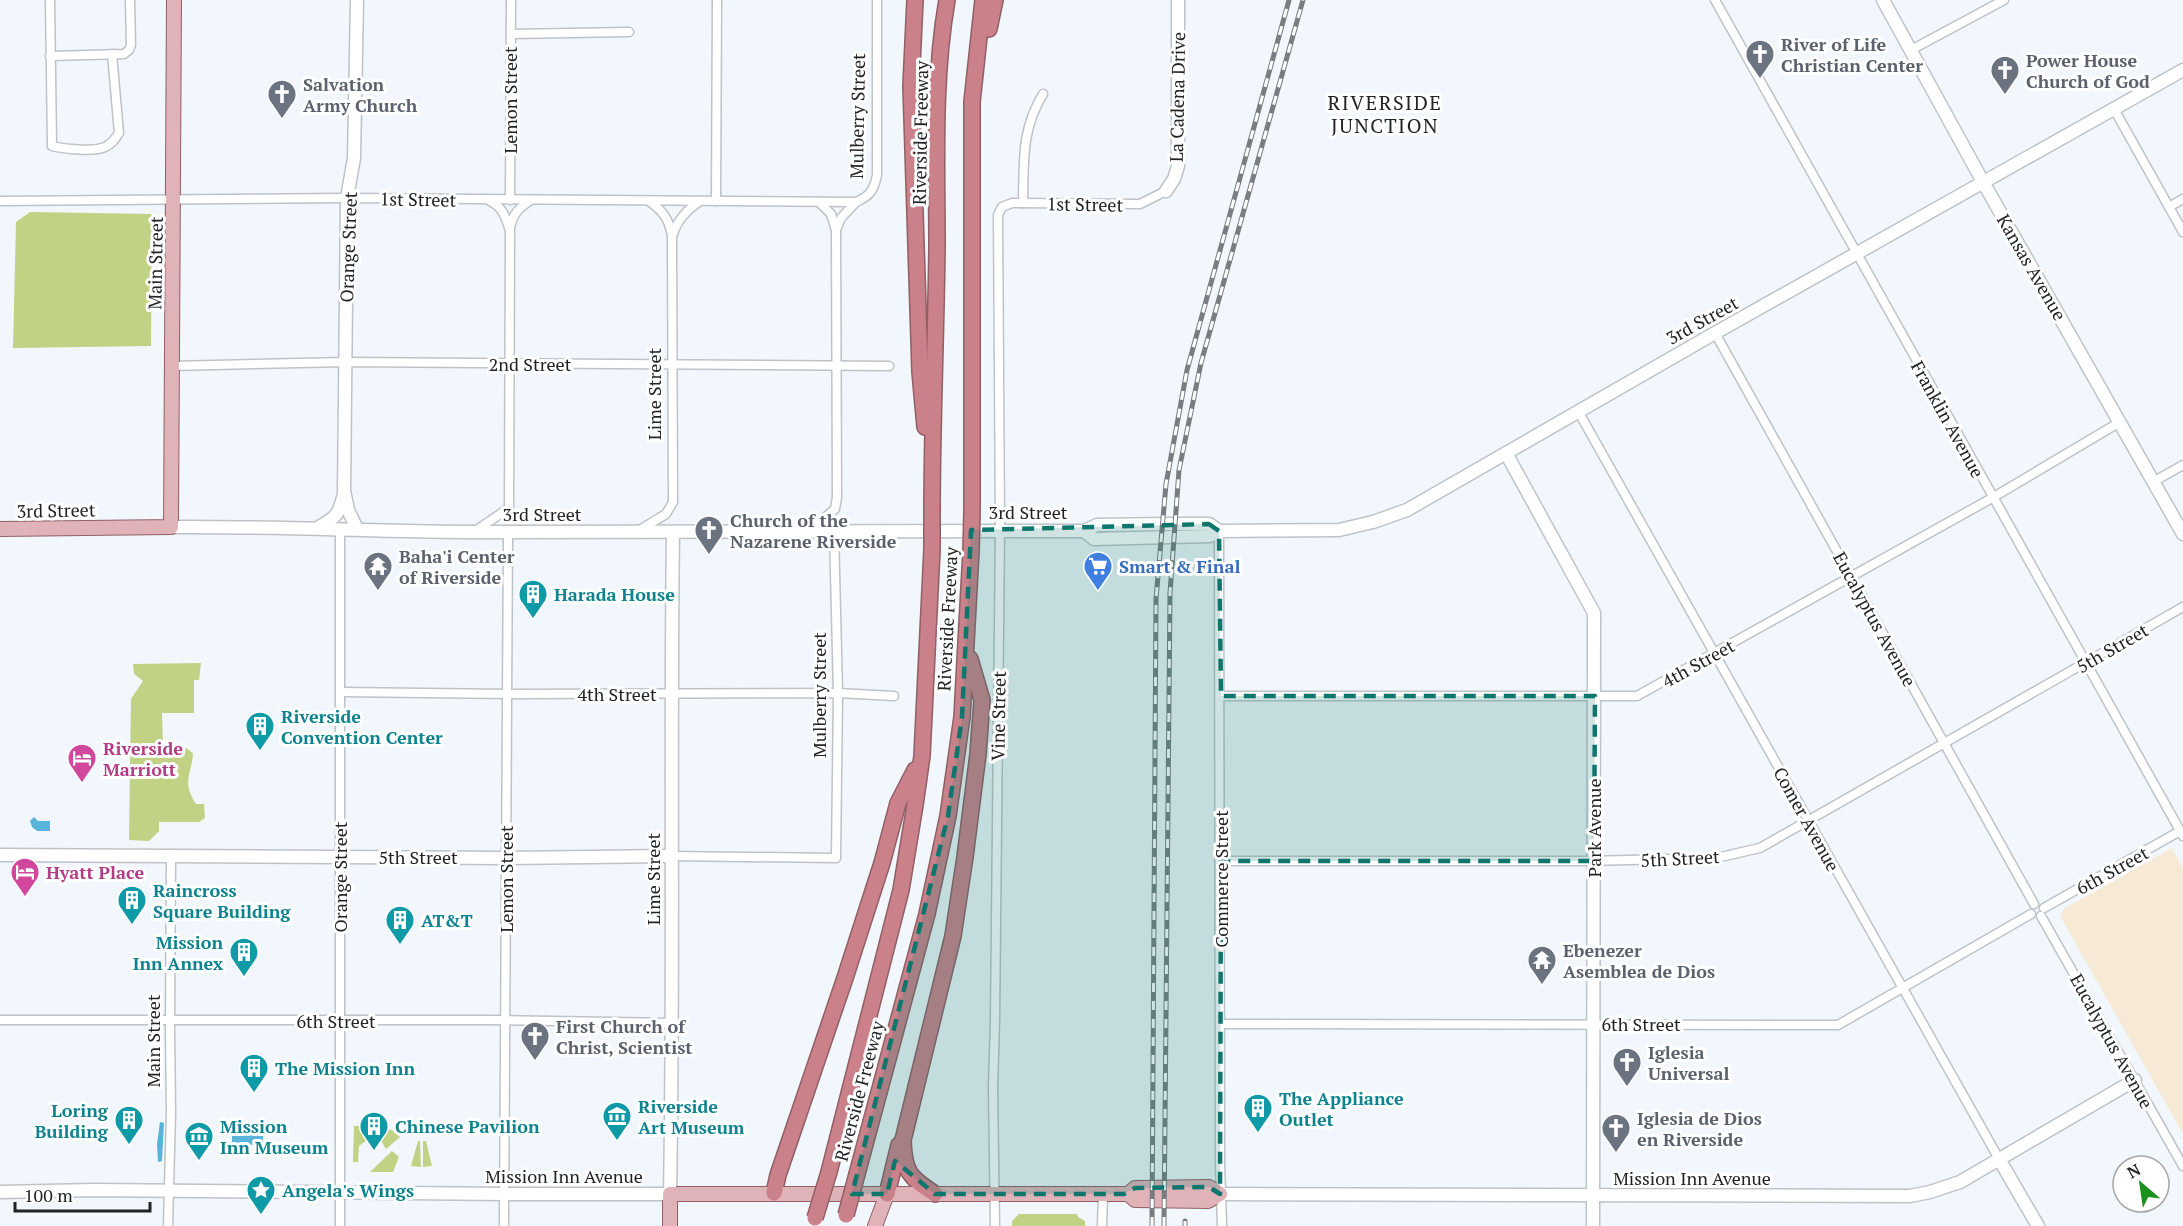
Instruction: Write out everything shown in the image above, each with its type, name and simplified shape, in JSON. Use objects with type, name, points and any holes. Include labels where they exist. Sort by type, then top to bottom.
[{"type":"highway","points":[[915,0],[911,86],[920,372],[932,493]]},
{"type":"highway","name":"Riverside Freeway","points":[[814,1222],[830,1172],[901,890],[922,756],[932,549],[938,93],[947,0]]},
{"type":"highway","name":"Riverside Freeway","points":[[844,1221],[927,914],[948,816],[962,717],[972,512],[972,102],[983,0]]},
{"type":"highway","points":[[972,102],[995,0]]},
{"type":"highway","points":[[935,1194],[910,1175],[903,1156],[903,1140],[953,936],[965,857],[978,754],[981,700],[966,647]]},
{"type":"highway","points":[[774,1193],[882,863],[898,803],[922,756]]},
{"type":"highway","points":[[886,1194],[897,1148],[903,1140]]},
{"type":"main road","name":"Main Street","points":[[171,527],[174,0]]},
{"type":"main road","name":"Orange Street","points":[[317,528],[334,518],[340,510],[344,494],[347,198],[354,158],[357,0]]},
{"type":"main road","name":"La Cadena Drive","points":[[1166,191],[1174,179],[1178,166],[1178,0]]},
{"type":"main road","name":"Kansas Avenue","points":[[1883,0],[1983,182],[2183,534]]},
{"type":"main road","name":"3rd Street","points":[[0,529],[340,528],[673,533],[1084,531],[1097,525],[1209,524],[1219,531],[1339,530],[1373,522],[1407,510],[1715,333],[2183,70]]},
{"type":"main road","name":"Park Avenue","points":[[1506,453],[1594,613],[1593,1226]]},
{"type":"main road","name":"Orange Street","points":[[344,494],[348,510],[357,529]]},
{"type":"main road","name":"Lime Street","points":[[670,1226],[672,1023],[670,694],[673,533]]},
{"type":"main road","name":"5th Street","points":[[0,855],[507,858],[670,856]]},
{"type":"main road","name":"Mission Inn Avenue","points":[[0,1192],[1128,1194],[1135,1188],[1209,1187],[1220,1194],[1911,1196],[1960,1182],[2135,1080]]},
{"type":"main road","name":"Comer Avenue","points":[[1999,1159],[2038,1226]]},
{"type":"main road","points":[[876,1226],[886,1194]]},
{"type":"street","points":[[50,0],[52,146],[63,149],[103,148],[113,142],[119,133],[112,54]]},
{"type":"street","points":[[50,56],[124,54],[131,45],[130,0]]},
{"type":"street","name":"Lemon Street","points":[[510,200],[511,0]]},
{"type":"street","points":[[716,201],[717,0]]},
{"type":"street","name":"Mulberry Street","points":[[836,202],[856,202],[869,196],[875,186],[877,175],[877,0]]},
{"type":"street","name":"Franklin Avenue","points":[[1715,0],[2182,834]]},
{"type":"street","points":[[1911,50],[2004,0]]},
{"type":"street","points":[[511,34],[629,32]]},
{"type":"street","points":[[1023,203],[1026,134],[1035,107],[1043,94]]},
{"type":"street","points":[[2114,109],[2183,232]]},
{"type":"street","name":"1st Street","points":[[1002,207],[1012,203],[1140,204],[1166,191]]},
{"type":"street","name":"1st Street","points":[[0,201],[347,198],[836,202]]},
{"type":"street","points":[[487,199],[498,205],[505,214],[510,228]]},
{"type":"street","points":[[2169,207],[2183,199]]},
{"type":"street","points":[[475,531],[509,508],[510,228],[518,208],[531,200]]},
{"type":"street","points":[[649,201],[662,211],[669,221],[672,236]]},
{"type":"street","points":[[672,236],[676,223],[687,210],[700,201]]},
{"type":"street","points":[[809,531],[835,509],[837,497],[836,230],[831,214],[819,202]]},
{"type":"street","points":[[836,230],[841,218],[856,202]]},
{"type":"street","name":"Vine Street","points":[[995,1226],[993,1087],[996,1021],[1000,530],[998,216],[1002,207]]},
{"type":"street","name":"Lime Street","points":[[636,532],[666,514],[673,502],[672,236]]},
{"type":"street","name":"Eucalyptus Avenue","points":[[1715,333],[2034,904]]},
{"type":"street","name":"2nd Street","points":[[171,366],[346,362],[889,366]]},
{"type":"street","name":"Comer Avenue","points":[[1578,411],[1999,1159]]},
{"type":"street","name":"4th Street","points":[[1221,696],[1637,696],[1992,498],[2120,422]]},
{"type":"street","points":[[2153,482],[2183,465]]},
{"type":"street","name":"Orange Street","points":[[340,528],[340,1226]]},
{"type":"street","name":"Mulberry Street","points":[[834,531],[838,693],[836,858]]},
{"type":"street","name":"Commerce Street","points":[[1219,531],[1220,1194],[1222,1226]]},
{"type":"street","name":"Lemon Street","points":[[504,1226],[508,532]]},
{"type":"street","name":"5th Street","points":[[1221,861],[1594,861],[1716,858],[1760,848],[2183,607]]},
{"type":"street","name":"4th Street","points":[[340,692],[838,693],[894,696]]},
{"type":"street","name":"6th Street","points":[[2042,912],[2182,834]]},
{"type":"street","name":"Main Street","points":[[168,1226],[171,1112],[171,856]]},
{"type":"street","name":"5th Street","points":[[670,856],[836,858]]},
{"type":"street","points":[[2034,904],[2041,904],[2042,912],[2037,917],[2031,914],[2031,909],[2034,904]]},
{"type":"street","name":"Eucalyptus Avenue","points":[[2042,912],[2183,1166]]},
{"type":"street","name":"6th Street","points":[[1221,1024],[1838,1025],[2031,914]]},
{"type":"street","name":"6th Street","points":[[0,1020],[672,1023]]},
{"type":"street","points":[[1102,1226],[1103,1194]]},
{"type":"highlighted area","points":[[1209,524],[1219,531],[1221,696],[1595,696],[1594,861],[1221,861],[1220,1194],[1209,1187],[1135,1188],[1124,1194],[935,1194],[895,1161],[887,1194],[852,1194],[948,816],[962,717],[971,530]]},
{"type":"shaded area","points":[[2172,848],[2183,868],[2183,1134],[2060,916],[2065,908]]},
{"type":"green space","points":[[30,212],[152,214],[151,346],[13,348],[16,222]]},
{"type":"green space","points":[[201,663],[199,680],[194,680],[194,713],[162,713],[163,746],[186,748],[193,753],[188,778],[189,789],[196,804],[204,804],[205,818],[199,822],[159,822],[159,831],[149,841],[129,840],[131,699],[143,681],[134,674],[133,664]]},
{"type":"green space","points":[[354,1126],[366,1126],[367,1140],[359,1146],[358,1162],[353,1162]]},
{"type":"green space","points":[[374,1129],[396,1131],[400,1137],[386,1149]]},
{"type":"green space","points":[[418,1141],[420,1141],[421,1167],[411,1166]]},
{"type":"green space","points":[[423,1141],[426,1141],[432,1166],[423,1167]]},
{"type":"green space","points":[[392,1151],[399,1157],[393,1172],[370,1172]]},
{"type":"green space","points":[[1019,1214],[1077,1214],[1085,1221],[1085,1226],[1012,1226],[1012,1221]]},
{"type":"water","points":[[34,817],[38,821],[50,821],[50,831],[37,831],[32,827],[30,821]]},
{"type":"water","points":[[160,1122],[164,1123],[162,1161],[158,1162],[157,1144]]},
{"type":"water","points":[[247,1130],[263,1132],[263,1144],[232,1144],[232,1132]]},
{"type":"railway","points":[[1152,1226],[1156,599],[1166,484],[1187,370],[1289,0]]},
{"type":"railway","points":[[1164,1226],[1170,593],[1179,470],[1201,363],[1303,0]]},
{"type":"railway","points":[[1185,1221],[1185,1226]]},
{"type":"place","name":"River of Life Christian Center","points":[[1760,80]]},
{"type":"place","name":"Power House Church of God","points":[[2005,96]]},
{"type":"place","name":"Salvation Army Church","points":[[282,120]]},
{"type":"place","name":"Church of the Nazarene Riverside","points":[[709,556]]},
{"type":"place","name":"Baha'i Center of Riverside","points":[[378,592]]},
{"type":"place","name":"Smart & Final","points":[[1098,592]]},
{"type":"place","name":"Harada House","points":[[533,620]]},
{"type":"place","name":"Riverside Convention Center","points":[[260,752]]},
{"type":"place","name":"Riverside Marriott","points":[[82,784]]},
{"type":"place","name":"Hyatt Place","points":[[25,898]]},
{"type":"place","name":"Raincross Square Building","points":[[132,926]]},
{"type":"place","name":"AT&T","points":[[400,946]]},
{"type":"place","name":"Mission Inn Annex","points":[[244,978]]},
{"type":"place","name":"Ebenezer Asemblea de Dios","points":[[1542,986]]},
{"type":"place","name":"First Church of Christ, Scientist","points":[[535,1062]]},
{"type":"place","name":"Iglesia Universal","points":[[1627,1088]]},
{"type":"place","name":"The Mission Inn","points":[[254,1094]]},
{"type":"place","name":"The Appliance Outlet","points":[[1258,1134]]},
{"type":"place","name":"Riverside Art Museum","points":[[617,1142]]},
{"type":"place","name":"Loring Building","points":[[129,1146]]},
{"type":"place","name":"Chinese Pavilion","points":[[374,1152]]},
{"type":"place","name":"Iglesia de Dios en Riverside","points":[[1616,1154]]},
{"type":"place","name":"Mission Inn Museum","points":[[199,1162]]},
{"type":"place","name":"Angela's Wings","points":[[261,1216]]},
{"type":"district","name":"RIVERSIDE JUNCTION","points":[[1385,114]]}]
